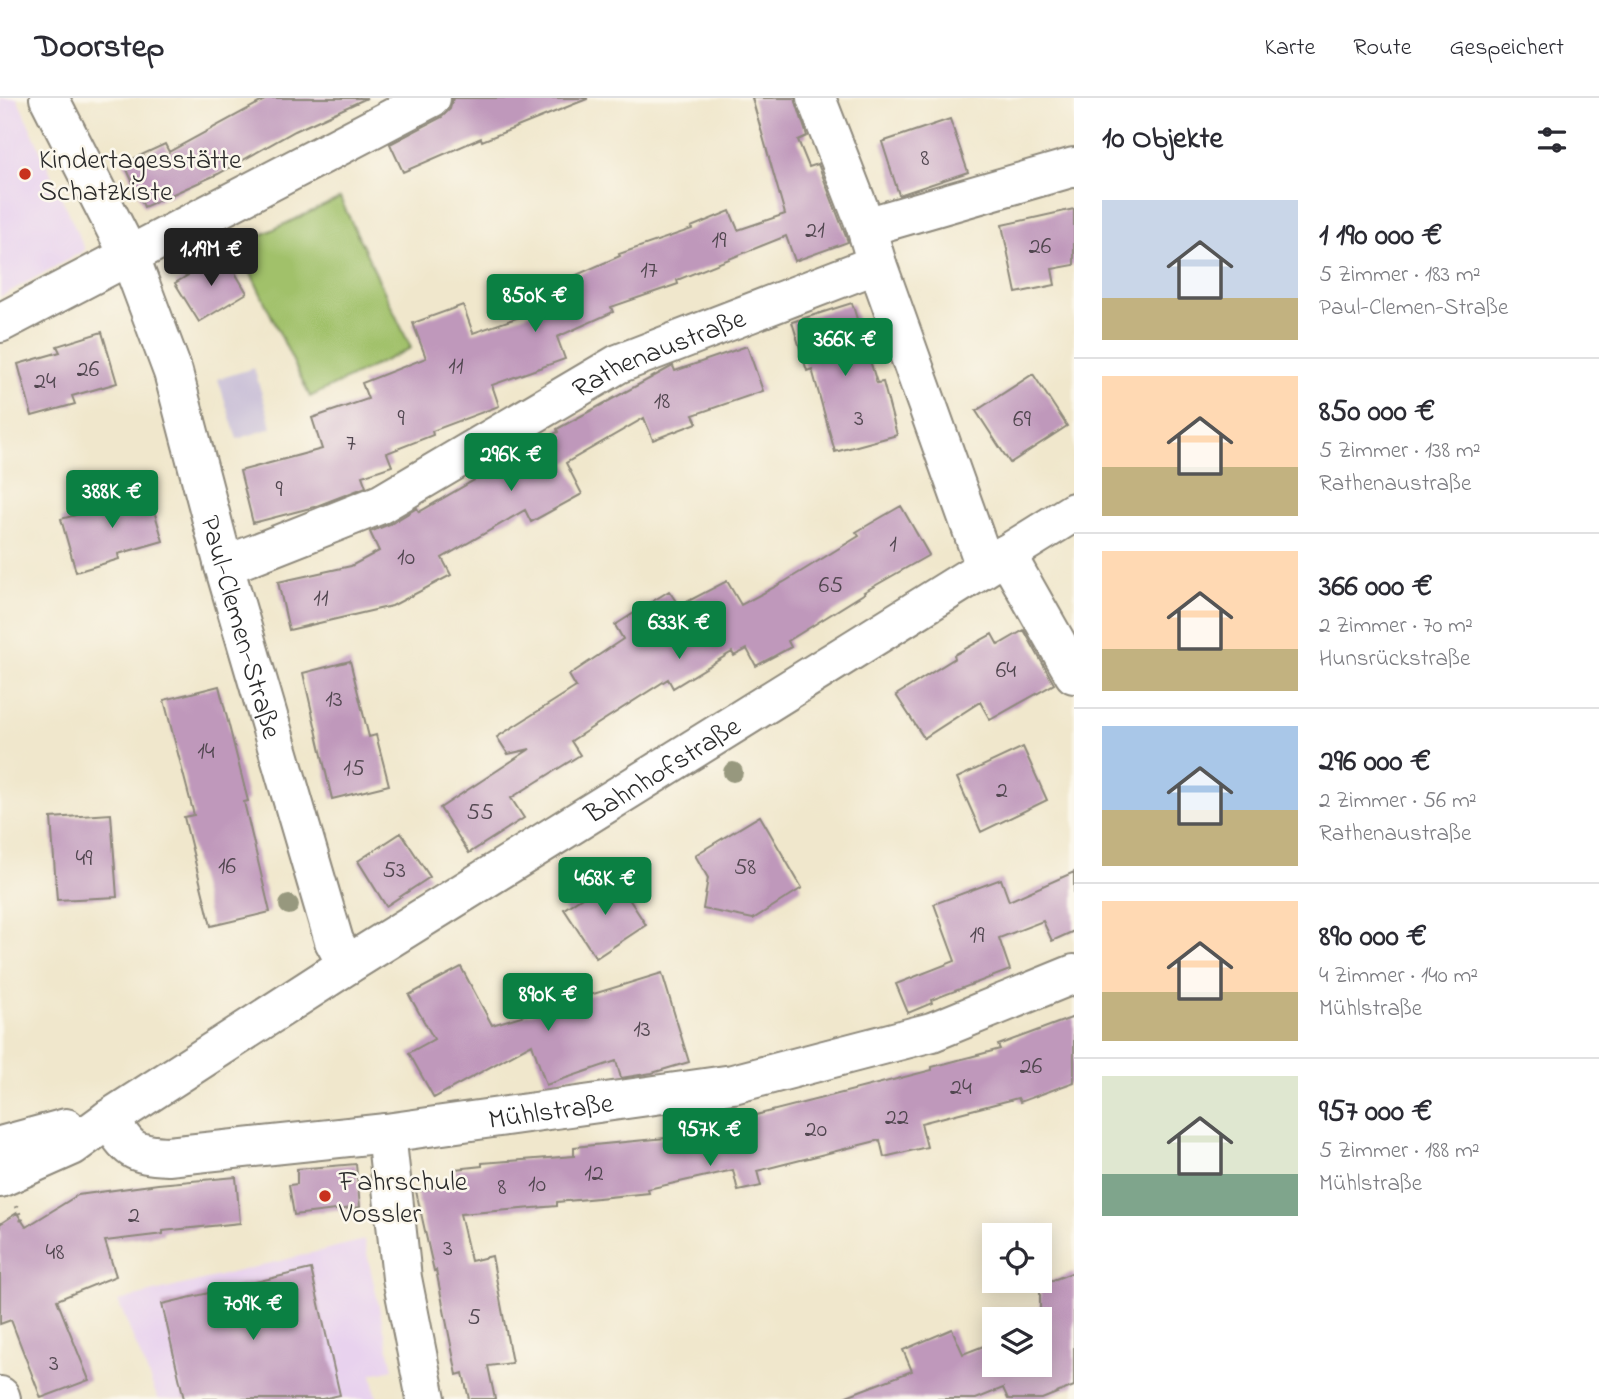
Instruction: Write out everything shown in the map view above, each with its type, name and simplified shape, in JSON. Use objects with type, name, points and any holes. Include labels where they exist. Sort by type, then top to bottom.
[{"type":"street","name":"Paul-Clemen-Straße","points":[[49,98],[130,257],[173,372],[224,566],[334,941],[347,965]]},
{"type":"street","points":[[0,323],[431,98]]},
{"type":"street","points":[[816,98],[866,227],[877,264],[996,560],[1074,674]]},
{"type":"street","points":[[866,227],[1074,167]]},
{"type":"street","name":"Rathenaustraße","points":[[224,566],[381,504],[618,364],[877,264]]},
{"type":"street","name":"Bahnhofstraße","points":[[9,1194],[109,1119],[347,965],[1074,512]]},
{"type":"street","name":"Mühlstraße","points":[[109,1119],[133,1150],[156,1155],[386,1133],[733,1084],[932,1032],[1074,974]]},
{"type":"street","name":"Bahnhofstraße","points":[[0,1146],[109,1119]]},
{"type":"street","points":[[386,1133],[402,1278],[426,1399]]},
{"type":"path","points":[[9,1194],[22,1221]]},
{"type":"shaded area","name":"Kindertagesstätte Schatzkiste","points":[[0,98],[17,98],[85,250],[0,297]]},
{"type":"shaded area","points":[[254,368],[272,428],[237,439],[218,379]]},
{"type":"shaded area","points":[[364,1240],[393,1369],[372,1374],[377,1399],[158,1399],[118,1301]]},
{"type":"green space","points":[[340,198],[411,348],[310,397],[238,246]]},
{"type":"building","points":[[268,98],[367,98],[295,131],[218,174],[144,207],[124,163],[165,144],[169,152]]},
{"type":"building","points":[[453,98],[587,99],[482,141],[481,138],[403,172],[390,144],[442,117],[450,109]]},
{"type":"building","points":[[752,98],[795,98],[807,136],[798,140],[809,167],[818,164],[848,242],[795,261],[786,236],[677,280],[678,284],[611,307],[613,312],[557,337],[565,359],[492,385],[499,406],[432,431],[433,435],[387,453],[392,466],[362,476],[366,487],[314,507],[253,523],[240,471],[322,449],[312,418],[368,399],[362,383],[426,358],[413,323],[463,305],[473,333],[557,304],[549,287],[620,256],[619,254],[692,229],[691,227],[730,211],[738,230],[785,214]]},
{"type":"building","points":[[950,119],[968,172],[899,195],[882,142]]},
{"type":"building","points":[[1074,209],[1074,265],[1052,269],[1055,285],[1016,293],[1002,225]]},
{"type":"building","points":[[224,254],[247,293],[199,322],[175,283]]},
{"type":"building","points":[[852,303],[877,383],[883,382],[897,435],[835,452],[812,369],[807,371],[792,322]]},
{"type":"building","points":[[102,332],[117,383],[72,396],[75,404],[32,416],[18,364],[60,352],[57,346]]},
{"type":"building","points":[[747,346],[763,391],[693,415],[697,423],[653,440],[644,418],[566,463],[582,494],[531,522],[525,510],[442,558],[451,575],[392,606],[289,630],[278,582],[351,566],[379,551],[370,532],[417,508],[419,512],[500,465],[499,463],[558,432],[557,429],[673,366],[675,371]]},
{"type":"building","points":[[1033,374],[1067,426],[1010,463],[976,411]]},
{"type":"building","points":[[147,487],[163,541],[118,554],[119,559],[76,572],[61,519],[105,507],[102,501]]},
{"type":"building","points":[[901,506],[929,555],[864,592],[788,641],[791,647],[756,666],[747,649],[734,656],[732,652],[673,688],[668,679],[571,741],[580,755],[511,798],[524,818],[469,853],[440,808],[530,749],[508,754],[497,737],[576,687],[569,675],[623,639],[615,625],[669,591],[679,606],[727,581],[741,605],[859,536],[856,532]]},
{"type":"building","points":[[1024,630],[1054,684],[990,720],[980,702],[924,738],[896,695],[955,658],[954,655],[992,634],[998,645]]},
{"type":"building","points":[[350,661],[369,737],[376,735],[389,785],[332,799],[303,673]]},
{"type":"building","points":[[219,686],[248,801],[244,802],[270,912],[211,926],[184,817],[194,815],[164,700]]},
{"type":"building","points":[[1023,747],[1047,800],[981,832],[957,778]]},
{"type":"building","points":[[111,814],[117,897],[57,900],[51,818]]},
{"type":"building","points":[[760,816],[802,888],[753,919],[703,909],[708,878],[695,855]]},
{"type":"building","points":[[401,833],[430,877],[386,906],[358,861]]},
{"type":"building","points":[[1074,872],[1074,931],[1052,941],[1043,921],[999,938],[1010,970],[931,1000],[932,1003],[908,1013],[896,984],[955,961],[934,904],[1001,879],[1009,901]]},
{"type":"building","points":[[614,876],[646,925],[596,958],[564,909]]},
{"type":"building","points":[[461,967],[492,1025],[662,973],[689,1062],[652,1073],[621,1078],[616,1061],[546,1085],[532,1044],[434,1098],[409,1053],[434,1039],[409,995]]},
{"type":"building","points":[[1074,1017],[1074,1082],[1020,1102],[1018,1098],[921,1123],[927,1147],[884,1157],[880,1140],[757,1171],[761,1186],[738,1191],[733,1170],[648,1189],[649,1193],[557,1202],[557,1206],[460,1214],[471,1261],[492,1256],[512,1363],[488,1366],[495,1399],[469,1399],[463,1373],[457,1375],[436,1270],[434,1271],[416,1191],[455,1185],[455,1169],[482,1166],[482,1163],[574,1156],[574,1147],[666,1138],[932,1070],[932,1067],[1000,1049],[998,1045]]},
{"type":"building","name":"Fahrschule Vossler","points":[[356,1164],[360,1207],[294,1215],[289,1185],[297,1184],[297,1169]]},
{"type":"building","points":[[236,1177],[240,1223],[163,1231],[163,1234],[105,1241],[116,1276],[57,1300],[89,1380],[41,1398],[11,1320],[0,1324],[0,1224],[17,1213],[26,1227],[78,1195]]},
{"type":"building","points":[[311,1269],[340,1395],[322,1399],[184,1399],[162,1304]]},
{"type":"building","points":[[1074,1272],[1074,1386],[1042,1399],[1008,1399],[1003,1388],[976,1399],[844,1399],[912,1371],[903,1350],[952,1329],[963,1354],[982,1347],[982,1377],[1052,1377],[1052,1307],[1040,1307],[1040,1293],[1052,1293],[1052,1280]]},
{"type":"place","name":"Kindertagesstätte Schatzkiste","points":[[25,174]]},
{"type":"place","name":"Fahrschule Vossler","points":[[325,1196]]}]
